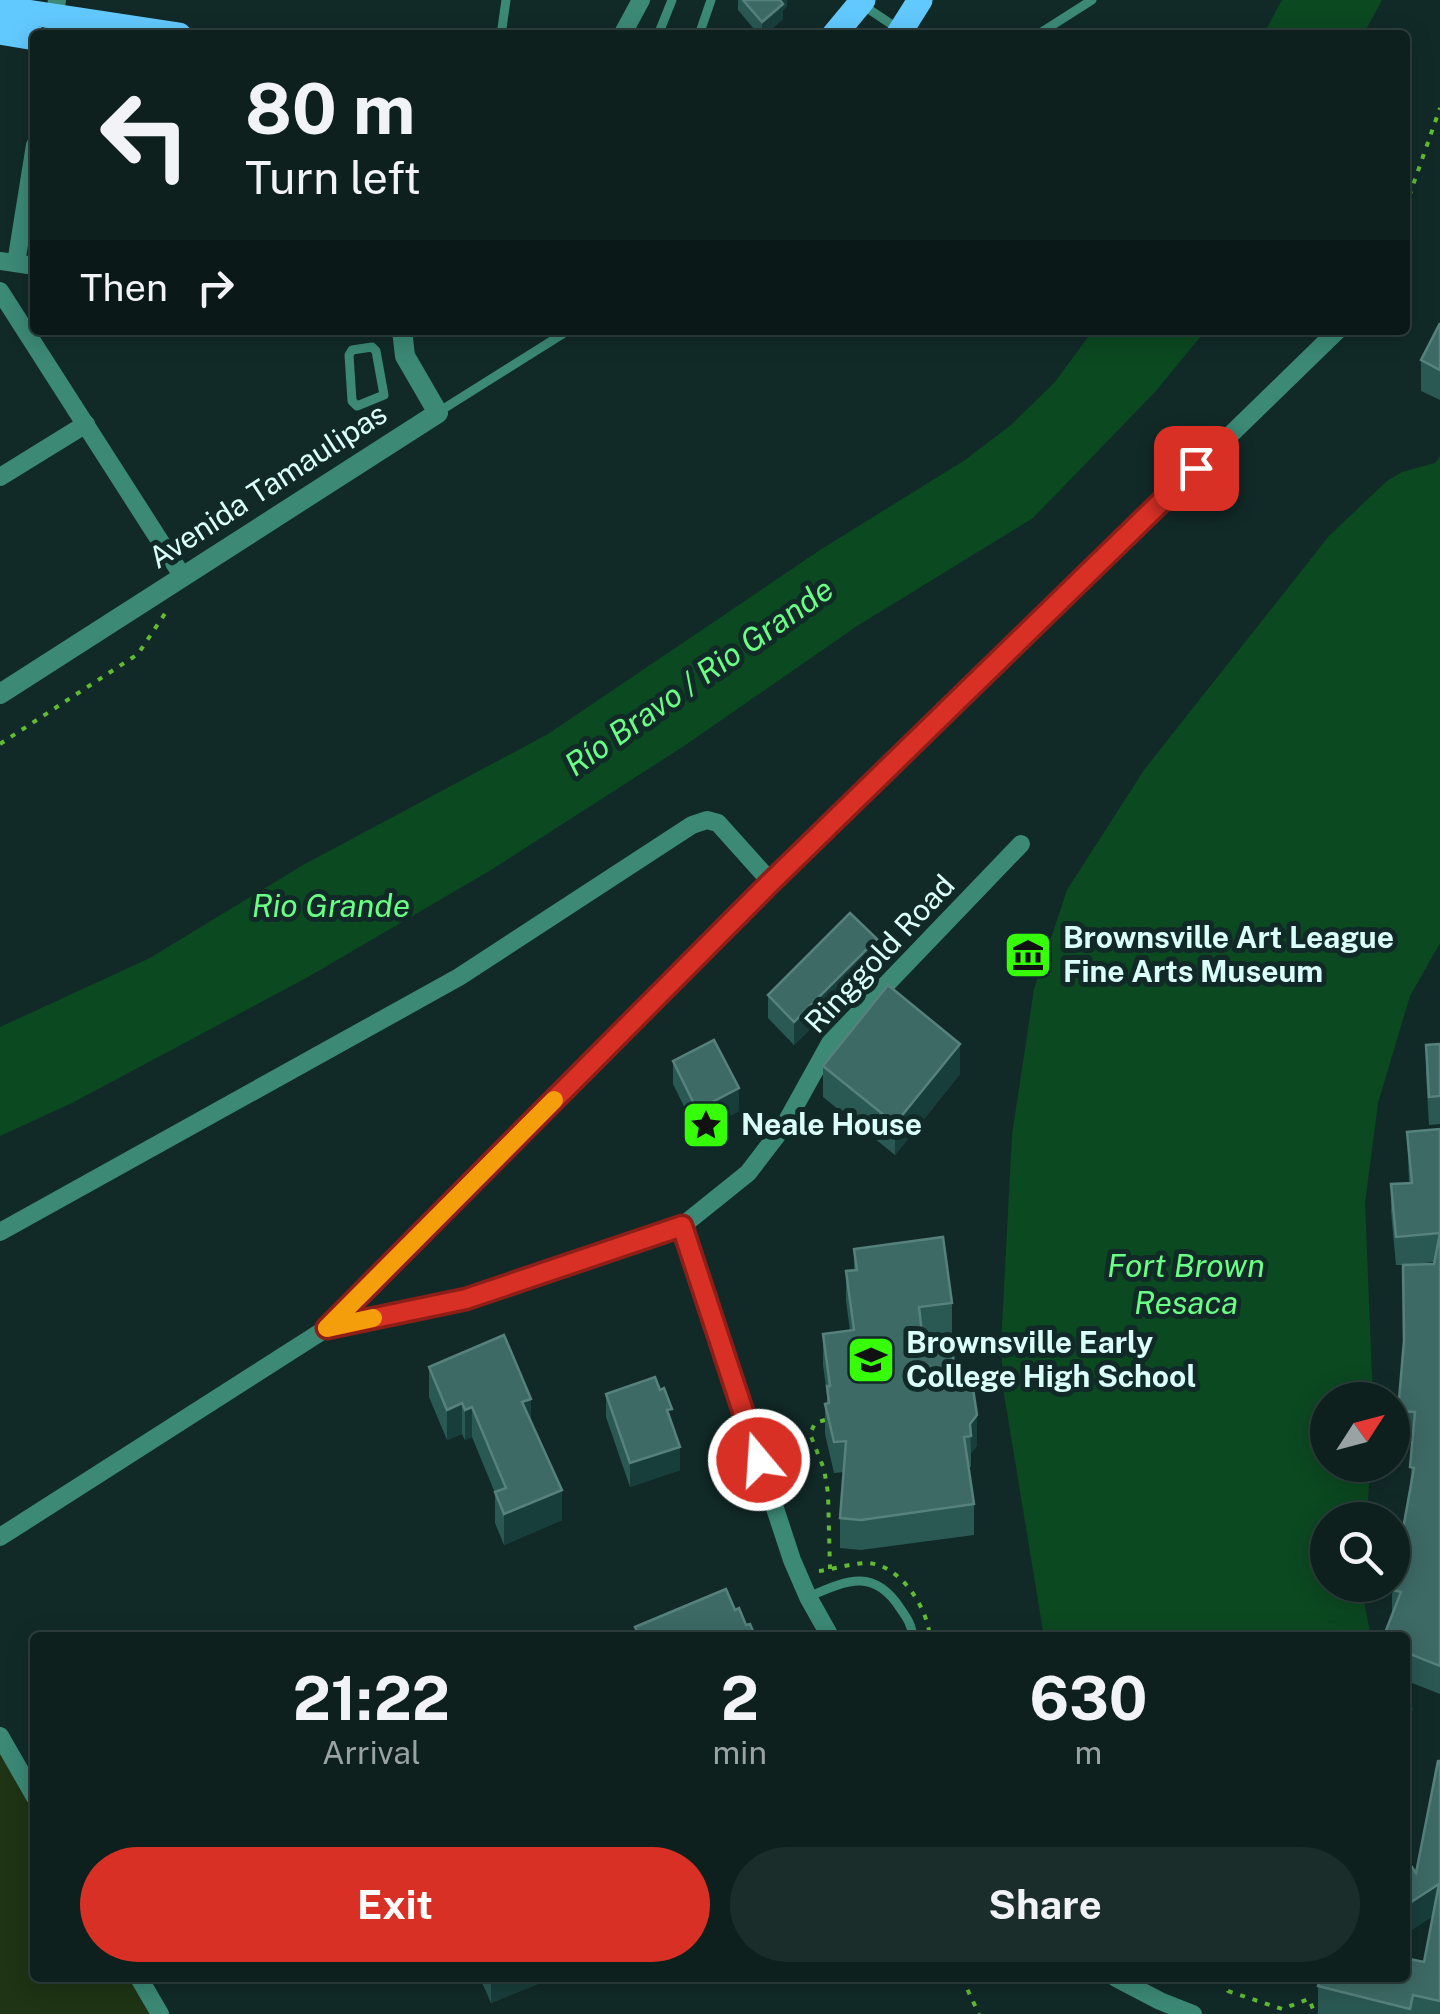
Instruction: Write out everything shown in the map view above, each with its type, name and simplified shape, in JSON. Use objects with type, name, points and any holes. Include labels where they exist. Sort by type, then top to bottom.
[{"type":"main road","points":[[904,30],[920,0]]},
{"type":"main road","points":[[838,30],[860,1]]},
{"type":"main road","points":[[0,8],[145,30]]},
{"type":"main road","points":[[0,32],[30,37]]},
{"type":"street","points":[[625,30],[640,0]]},
{"type":"street","points":[[17,264],[30,178]]},
{"type":"street","points":[[0,291],[182,576]]},
{"type":"street","points":[[403,335],[405,356],[438,412]]},
{"type":"street","points":[[0,1537],[327,1328],[771,882],[1333,335]]},
{"type":"street","name":"Avenida Tamaulipas","points":[[0,694],[438,412]]},
{"type":"street","points":[[0,476],[86,424]]},
{"type":"street","points":[[0,1232],[458,977],[692,826],[707,820],[718,822],[771,882]]},
{"type":"street","name":"Ringgold Road","points":[[682,1226],[748,1173],[784,1126],[830,1043],[1021,844]]},
{"type":"street","points":[[327,1328],[466,1299],[682,1226],[792,1560],[828,1632]]},
{"type":"street","points":[[0,1736],[30,1788]]},
{"type":"street","points":[[141,1982],[160,2014]]},
{"type":"street","points":[[1123,1982],[1193,2014]]},
{"type":"lane","points":[[503,30],[506,0]]},
{"type":"lane","points":[[660,30],[672,0]]},
{"type":"lane","points":[[701,30],[710,0]]},
{"type":"lane","points":[[1045,30],[1092,0]]},
{"type":"lane","points":[[860,1],[897,30]]},
{"type":"lane","name":"Avenida Tamaulipas","points":[[438,412],[561,335]]},
{"type":"lane","points":[[372,347],[379,364],[384,395],[356,406],[352,400],[350,351],[372,347]]},
{"type":"lane","points":[[379,364],[405,356]]},
{"type":"lane","points":[[808,1597],[861,1580],[882,1586],[912,1626],[912,1632]]},
{"type":"path","points":[[1410,194],[1440,108]]},
{"type":"path","points":[[0,744],[138,654],[174,602],[182,576]]},
{"type":"path","points":[[825,1420],[816,1423],[810,1434],[824,1469],[828,1493],[830,1569]]},
{"type":"path","points":[[824,1469],[832,1468]]},
{"type":"path","points":[[964,1982],[979,2014]]},
{"type":"path","points":[[1227,1982],[1228,1990],[1282,2009],[1309,1999],[1315,2014]]},
{"type":"shaded area","points":[[0,1735],[30,1787],[30,1982],[142,1982],[161,2014],[0,2014]]},
{"type":"water","points":[[1282,0],[1382,0],[1366,30],[1266,30]]},
{"type":"water","name":"Rio Grande","points":[[1089,335],[1202,335],[1155,392],[1033,518],[857,626],[684,746],[491,870],[308,977],[72,1103],[0,1136],[0,1027],[150,958],[303,865],[548,734],[820,550],[965,460],[1011,425],[1055,382]]},
{"type":"water","name":"Fort Brown Resaca","points":[[1440,456],[1440,943],[1410,996],[1378,1103],[1365,1203],[1372,1382],[1310,1382],[1310,1482],[1369,1482],[1368,1502],[1310,1502],[1310,1602],[1364,1602],[1370,1632],[1043,1632],[1004,1394],[1001,1346],[1012,1135],[1034,989],[1067,890],[1144,770],[1329,536],[1387,481],[1402,472],[1435,463]]},
{"type":"building","points":[[743,0],[780,0],[783,4],[762,22]]},
{"type":"building","points":[[1440,323],[1440,370],[1421,360]]},
{"type":"building","points":[[850,913],[877,939],[794,1022],[768,995]]},
{"type":"building","points":[[888,985],[960,1044],[895,1124],[823,1066]]},
{"type":"building","points":[[714,1040],[739,1088],[697,1110],[673,1061]]},
{"type":"building","points":[[1440,1044],[1440,1096],[1429,1097],[1426,1045]]},
{"type":"building","points":[[1440,1129],[1440,1233],[1396,1237],[1391,1184],[1412,1183],[1407,1132]]},
{"type":"building","points":[[1440,1233],[1440,1666],[1410,1654],[1410,1632],[1385,1632],[1397,1602],[1410,1602],[1408,1502],[1414,1468],[1410,1467],[1415,1412],[1410,1412],[1410,1382],[1400,1382],[1403,1265],[1434,1264]]},
{"type":"building","points":[[943,1237],[952,1303],[919,1307],[923,1343],[951,1339],[954,1364],[961,1364],[963,1375],[972,1382],[977,1415],[970,1424],[971,1436],[964,1437],[974,1504],[861,1520],[840,1518],[846,1441],[834,1442],[825,1404],[829,1403],[830,1386],[823,1334],[854,1330],[846,1271],[857,1270],[854,1249]]},
{"type":"building","points":[[504,1335],[531,1399],[522,1402],[562,1490],[504,1514],[495,1492],[506,1488],[472,1407],[465,1410],[462,1403],[447,1410],[429,1367]]},
{"type":"building","points":[[655,1377],[672,1409],[667,1410],[680,1447],[630,1463],[606,1394]]},
{"type":"building","points":[[726,1589],[735,1610],[739,1608],[753,1632],[637,1632],[635,1627]]},
{"type":"building","points":[[1440,1761],[1440,2001],[1413,1995],[1410,2009],[1318,1986],[1319,1982],[1410,1982],[1410,1959],[1424,1962],[1439,1884],[1410,1903],[1410,1864],[1416,1873]]},
{"type":"slow traffic","points":[[373,1318],[327,1328],[554,1100]]},
{"type":"place","name":"Brownsville Art League Fine Arts Museum","points":[[1028,955]]},
{"type":"place","name":"Neale House","points":[[706,1125]]},
{"type":"place","name":"Brownsville Early College High School","points":[[871,1360]]},
{"type":"route","points":[[759,1460],[682,1226],[466,1299],[327,1328],[771,882],[1196,468]]},
{"type":"water label","name":"Río Bravo / Rio Grande","points":[[699,677]]}]
